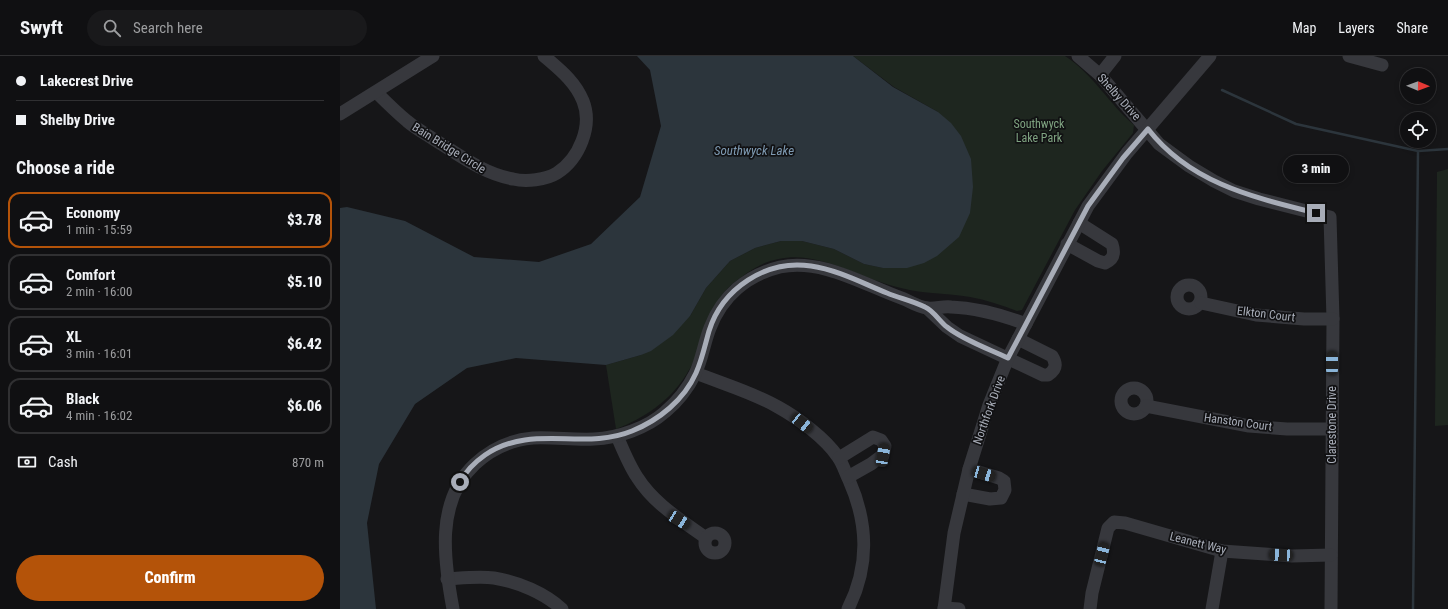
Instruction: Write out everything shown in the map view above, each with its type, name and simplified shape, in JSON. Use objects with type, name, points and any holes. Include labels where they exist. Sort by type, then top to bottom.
[{"type":"street","points":[[340,114],[433,56]]},
{"type":"street","name":"Bain Bridge Circle","points":[[376,92],[408,122],[462,158],[490,173],[514,180],[543,178],[556,174],[564,167],[579,148],[585,134],[586,118],[584,102],[577,88],[567,76],[544,56]]},
{"type":"street","name":"Shelby Drive","points":[[1078,56],[1100,75],[1160,144],[1174,156],[1214,181],[1234,191],[1330,217]]},
{"type":"street","points":[[1100,75],[1115,56]]},
{"type":"street","name":"Northfork Drive","points":[[944,608],[954,533],[969,469],[989,405],[1008,358],[1088,206],[1123,158],[1210,56]]},
{"type":"street","points":[[1349,56],[1382,65]]},
{"type":"street","name":"Clarestone Drive","points":[[1330,217],[1333,319],[1331,609]]},
{"type":"street","points":[[1067,244],[1098,261],[1105,263],[1112,258],[1114,253],[1112,244],[1079,223]]},
{"type":"street","points":[[453,609],[447,579],[446,522],[449,505],[455,490],[465,473],[481,458],[492,451],[520,440],[535,438],[595,439],[617,436],[633,430],[665,413],[683,394],[696,373],[716,313],[724,301],[754,276],[783,266],[811,266],[829,270],[926,308],[947,327],[960,336],[1043,375],[1048,375],[1055,368],[1056,362],[1052,356],[1018,339]]},
{"type":"street","name":"Elkton Court","points":[[1201,302],[1256,315],[1304,319],[1333,319]]},
{"type":"street","points":[[926,308],[950,307],[976,309],[1026,324]]},
{"type":"street","points":[[696,373],[777,406],[813,431],[839,458],[860,509],[864,537],[861,575],[848,609]]},
{"type":"street","name":"Hanston Court","points":[[1146,406],[1249,426],[1287,429],[1332,429]]},
{"type":"street","points":[[617,436],[629,463],[652,496],[670,513],[706,538]]},
{"type":"street","points":[[839,458],[873,437],[881,440],[885,446],[883,455],[871,464],[848,477]]},
{"type":"street","points":[[963,494],[990,499],[1001,498],[1006,490],[1004,481],[999,478],[969,469]]},
{"type":"street","name":"Leanett Way","points":[[1090,609],[1092,593],[1108,528],[1114,522],[1124,523],[1222,551],[1292,556],[1331,555]]},
{"type":"street","points":[[1212,609],[1222,551]]},
{"type":"street","points":[[447,579],[494,578],[506,581],[526,587],[542,595],[562,609]]},
{"type":"street","points":[[944,608],[959,609]]},
{"type":"green space","name":"Southwyck Lake Park","points":[[853,56],[1065,56],[1093,80],[1125,117],[1134,125],[1133,133],[1102,171],[1075,210],[1022,310],[1017,311],[970,297],[901,288],[824,262],[805,258],[786,258],[767,262],[747,273],[727,288],[721,296],[714,309],[700,347],[691,366],[672,393],[646,414],[616,429],[606,365],[641,355],[690,316],[706,288],[730,261],[755,248],[781,241],[802,241],[834,249],[864,264],[883,268],[938,112],[894,87]]},
{"type":"green space","points":[[1448,169],[1448,425],[1435,426],[1437,172]]},
{"type":"water","name":"Southwyck Lake","points":[[637,56],[853,56],[893,87],[938,112],[951,123],[961,136],[971,159],[973,187],[970,213],[959,237],[937,256],[924,263],[907,268],[883,268],[864,264],[834,249],[802,241],[781,241],[755,248],[730,261],[706,288],[690,316],[673,335],[651,351],[606,365],[516,358],[467,368],[415,404],[379,464],[367,523],[376,609],[340,609],[340,208],[347,207],[405,221],[474,257],[539,262],[591,244],[640,197],[661,126],[650,70]]},
{"type":"waterway","points":[[1222,90],[1296,124],[1418,151],[1448,149]]},
{"type":"waterway","points":[[1413,609],[1418,151]]},
{"type":"route","points":[[460,482],[465,473],[481,458],[509,443],[535,438],[595,439],[617,436],[633,430],[665,413],[683,394],[696,373],[710,328],[716,313],[724,301],[732,292],[754,276],[783,266],[811,266],[829,270],[926,308],[947,327],[960,336],[1008,358],[1088,206],[1123,158],[1148,129],[1160,144],[1174,156],[1214,181],[1234,191],[1259,199],[1316,213]]}]
